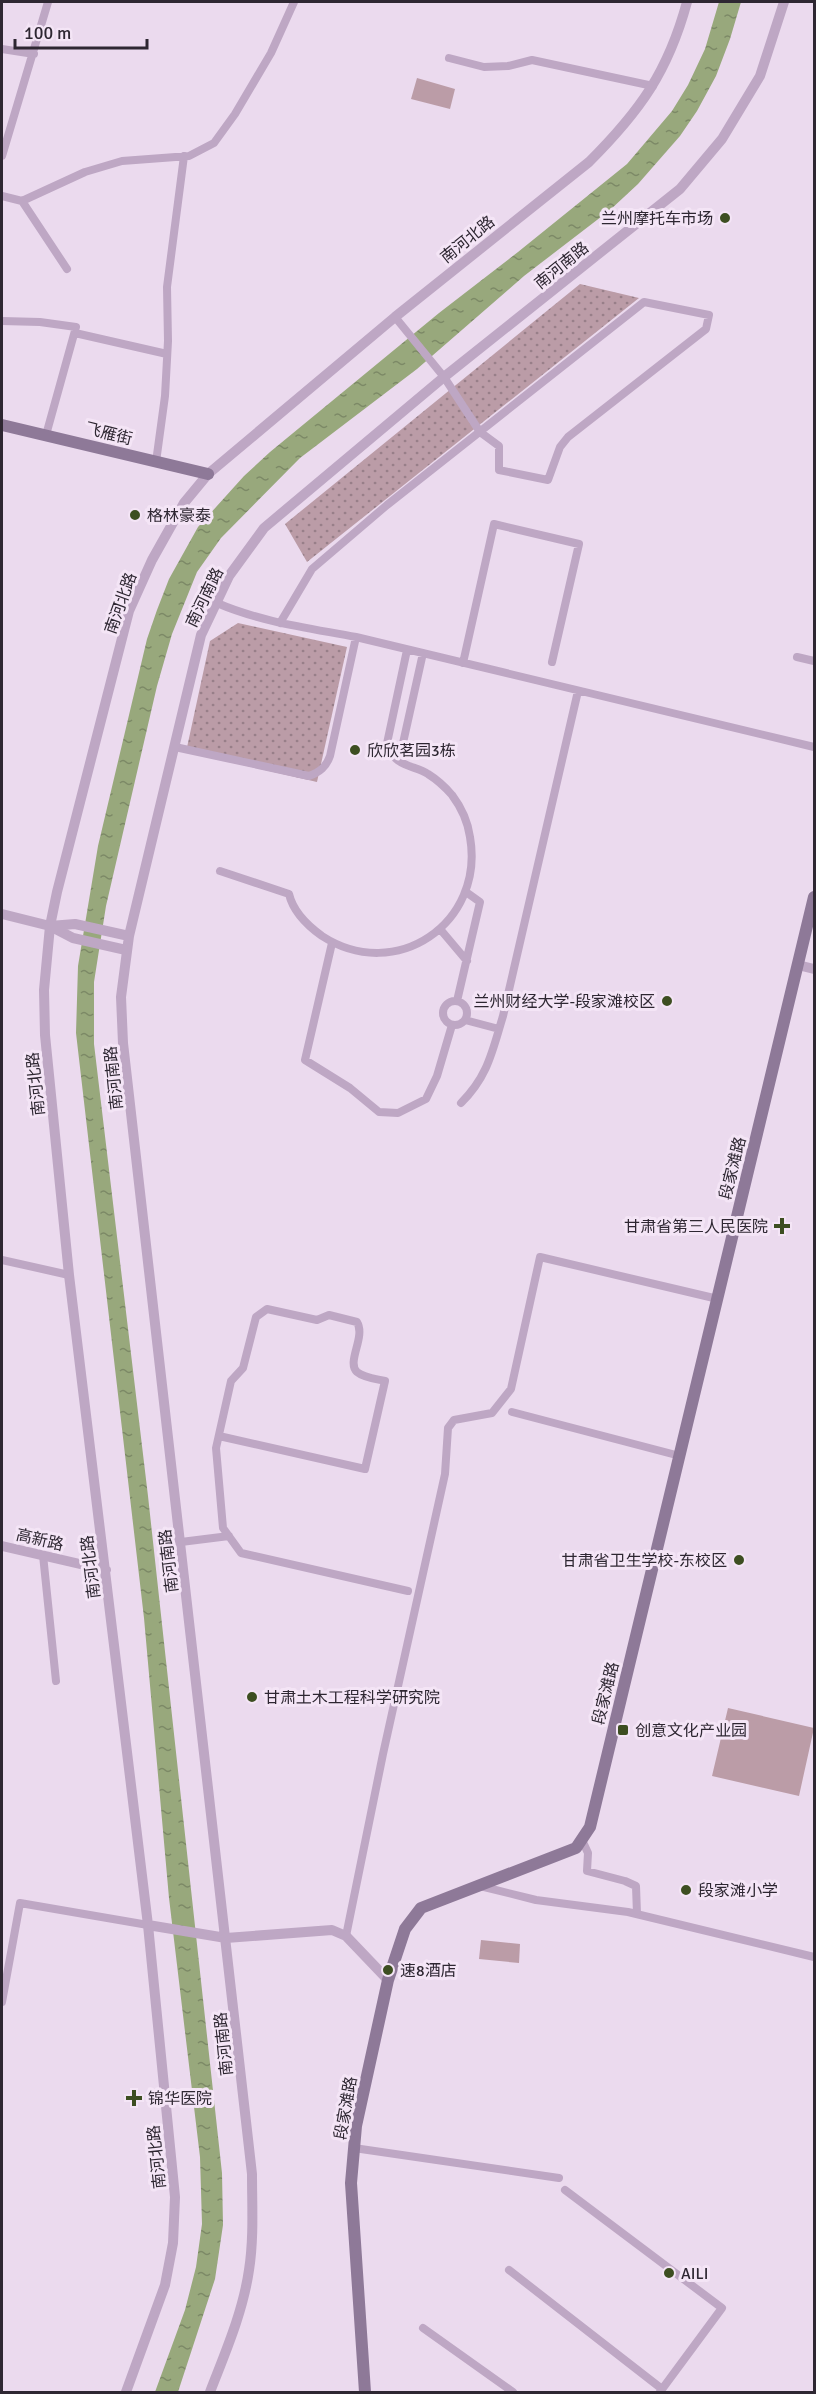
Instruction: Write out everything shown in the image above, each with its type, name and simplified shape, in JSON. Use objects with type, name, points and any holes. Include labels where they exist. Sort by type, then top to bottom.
[{"type":"main road","name":"飞雁街","points":[[2,425],[208,474]]},
{"type":"main road","name":"段家滩路","points":[[365,2392],[351,2183],[356,2126],[388,1980],[405,1929],[421,1908],[576,1848],[590,1827],[814,897]]},
{"type":"street","points":[[2,156],[48,2]]},
{"type":"street","points":[[2,196],[22,201],[103,166],[122,161],[189,156],[214,143],[235,114],[271,54],[294,2]]},
{"type":"street","name":"南河北路","points":[[126,2392],[165,2285],[173,2243],[175,2197],[148,1925],[69,1275],[45,1035],[44,990],[50,926],[129,611],[152,560],[184,503],[208,474],[395,317],[589,162],[638,109],[675,40],[687,2]]},
{"type":"street","name":"南河南路","points":[[210,2392],[238,2318],[249,2272],[252,2239],[252,2174],[123,1043],[121,997],[129,936],[201,635],[229,576],[264,528],[444,378],[680,189],[722,139],[760,76],[784,2]]},
{"type":"street","points":[[2,49],[34,54]]},
{"type":"street","points":[[449,58],[484,67],[508,66],[532,60],[652,86]]},
{"type":"street","points":[[156,462],[165,396],[167,287],[184,156]]},
{"type":"street","points":[[22,201],[67,269]]},
{"type":"street","points":[[280,623],[312,569],[387,505],[480,432],[644,302],[708,315],[706,329],[568,437],[560,447],[548,480],[499,470],[499,446],[480,432],[444,378],[395,317]]},
{"type":"street","points":[[2,321],[40,322],[76,327],[46,435]]},
{"type":"street","points":[[75,333],[167,354]]},
{"type":"street","points":[[463,663],[494,524],[579,544],[552,662]]},
{"type":"street","points":[[217,603],[240,613],[280,623],[356,637],[814,747]]},
{"type":"street","points":[[175,747],[309,776],[316,774],[328,763],[356,637]]},
{"type":"street","points":[[220,871],[289,894],[291,903],[310,928],[332,943],[368,954],[400,951],[430,938],[453,916],[466,892],[473,856],[468,824],[452,796],[444,788],[428,774],[399,761],[386,748],[407,650]]},
{"type":"street","points":[[399,761],[423,653]]},
{"type":"street","points":[[797,657],[814,661]]},
{"type":"street","points":[[460,1103],[473,1091],[488,1068],[578,691]]},
{"type":"street","points":[[458,1001],[480,902],[466,892]]},
{"type":"street","points":[[2,914],[50,926],[73,938],[126,950]]},
{"type":"street","points":[[50,926],[75,924],[129,936]]},
{"type":"street","points":[[440,928],[467,961]]},
{"type":"street","points":[[332,943],[305,1060],[350,1088],[370,1107],[388,1114],[398,1113],[426,1099],[437,1076],[452,1025]]},
{"type":"street","points":[[798,965],[814,969]]},
{"type":"street","points":[[458,1001],[450,1002],[443,1010],[445,1021],[452,1025],[465,1020],[499,1029]]},
{"type":"street","points":[[458,1001],[466,1009],[465,1020]]},
{"type":"street","points":[[346,1936],[383,1754],[445,1474],[448,1428],[454,1420],[492,1413],[511,1389],[540,1257],[718,1299]]},
{"type":"street","points":[[2,1260],[69,1275]]},
{"type":"street","points":[[219,1436],[365,1469],[385,1381],[359,1374],[355,1370],[353,1363],[361,1332],[357,1322],[329,1315],[317,1320],[271,1309],[258,1313],[243,1368],[231,1381],[216,1448],[223,1528],[241,1553],[408,1591]]},
{"type":"street","points":[[513,1412],[680,1456]]},
{"type":"street","points":[[181,1542],[229,1536]]},
{"type":"street","name":"高新路","points":[[2,1546],[106,1570]]},
{"type":"street","points":[[43,1555],[56,1681]]},
{"type":"street","points":[[582,1840],[588,1853],[587,1871],[636,1886],[637,1914]]},
{"type":"street","points":[[480,1886],[536,1900],[637,1914],[814,1958]]},
{"type":"street","points":[[2,2002],[20,1903],[162,1929],[226,1938],[332,1930],[346,1936],[388,1980]]},
{"type":"street","points":[[354,2148],[559,2178]]},
{"type":"street","points":[[509,2270],[661,2391],[722,2308],[565,2190]]},
{"type":"street","points":[[423,2328],[513,2392]]},
{"type":"shaded area","points":[[417,78],[455,89],[450,109],[411,99]]},
{"type":"shaded area","points":[[580,284],[639,298],[307,562],[285,524]]},
{"type":"shaded area","points":[[238,623],[347,647],[317,782],[186,752],[210,641]]},
{"type":"shaded area","points":[[728,1708],[814,1728],[799,1796],[712,1776]]},
{"type":"shaded area","points":[[481,1940],[520,1944],[519,1963],[479,1959]]},
{"type":"water","points":[[719,2],[741,2],[716,76],[680,136],[638,184],[610,210],[524,276],[417,369],[300,458],[221,538],[197,572],[172,634],[157,686],[106,906],[94,982],[94,1044],[148,1496],[222,2173],[223,2225],[215,2279],[178,2392],[155,2392],[185,2310],[196,2267],[202,2224],[200,2157],[169,1898],[144,1618],[76,1033],[78,966],[98,846],[147,639],[169,579],[198,527],[244,476],[270,452],[439,313],[627,164],[672,111],[688,85],[705,49]]},
{"type":"place","name":"兰州摩托车市场","points":[[725,218]]},
{"type":"place","name":"格林豪泰","points":[[135,515]]},
{"type":"place","name":"欣欣茗园3栋","points":[[355,750]]},
{"type":"place","name":"兰州财经大学-段家滩校区","points":[[667,1001]]},
{"type":"place","name":"甘肃省第三人民医院","points":[[782,1226]]},
{"type":"place","name":"甘肃省卫生学校-东校区","points":[[739,1560]]},
{"type":"place","name":"甘肃土木工程科学研究院","points":[[252,1697]]},
{"type":"place","name":"创意文化产业园","points":[[623,1730]]},
{"type":"place","name":"段家滩小学","points":[[686,1890]]},
{"type":"place","name":"速8酒店","points":[[388,1970]]},
{"type":"place","name":"锦华医院","points":[[134,2098]]},
{"type":"place","name":"AILI","points":[[669,2273]]}]
